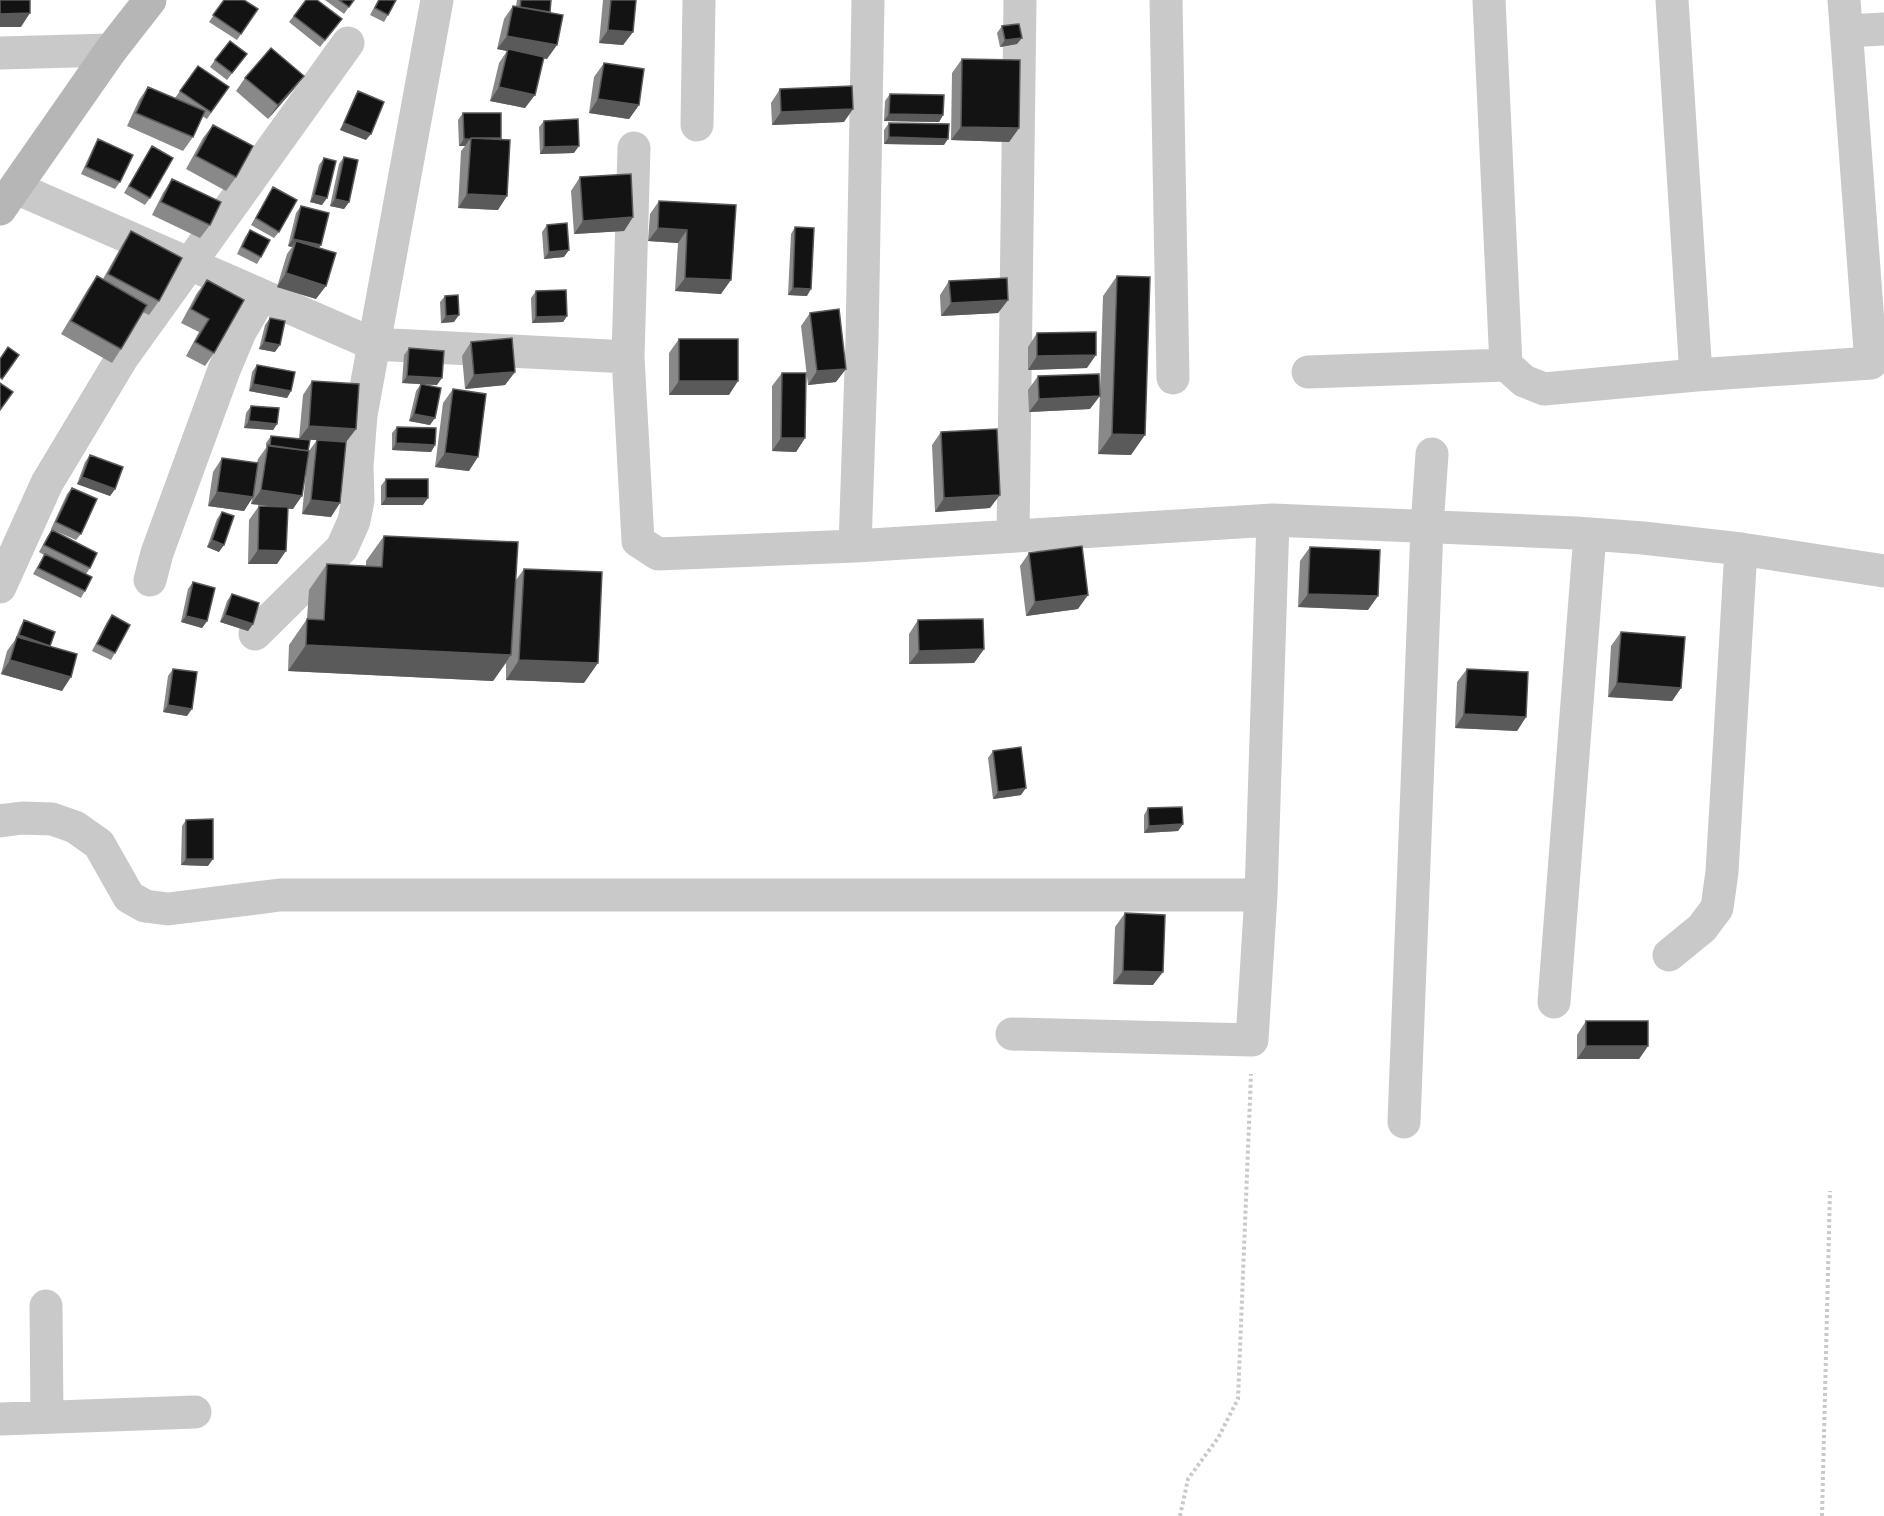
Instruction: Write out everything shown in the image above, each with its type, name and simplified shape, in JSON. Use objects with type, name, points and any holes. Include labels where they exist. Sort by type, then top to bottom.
[{"type":"street","points":[[150,0],[111,50],[8,198],[189,265],[373,344],[628,357]]},
{"type":"street","points":[[255,633],[342,548],[354,521],[358,500],[357,466],[361,415],[437,0]]},
{"type":"street","points":[[696,125],[699,0]]},
{"type":"street","points":[[855,546],[862,329],[868,0]]},
{"type":"street","points":[[1013,536],[1020,0]]},
{"type":"street","points":[[1166,0],[1173,378]]},
{"type":"street","points":[[1489,0],[1506,365]]},
{"type":"street","points":[[1672,0],[1696,375]]},
{"type":"street","points":[[1308,372],[1506,365],[1524,381],[1544,389],[1696,375],[1871,363],[1845,16],[1884,29]]},
{"type":"street","points":[[0,587],[47,483],[122,358],[348,43]]},
{"type":"street","points":[[0,53],[111,50]]},
{"type":"street","points":[[634,148],[628,357],[638,541],[658,554],[855,546],[1273,520],[1590,534],[1741,549],[1884,571]]},
{"type":"street","points":[[150,580],[157,553],[224,370],[240,332],[261,296]]},
{"type":"street","points":[[1404,1122],[1427,527],[1432,454]]},
{"type":"street","points":[[1012,1034],[1252,1040],[1261,895],[1273,520]]},
{"type":"street","points":[[1554,1002],[1590,534]]},
{"type":"street","points":[[1669,954],[1702,928],[1717,908],[1722,872],[1741,549]]},
{"type":"street","points":[[0,820],[51,819],[75,827],[99,844],[129,897],[145,906],[168,909],[280,895],[1261,895]]},
{"type":"street","points":[[46,1306],[47,1417]]},
{"type":"street","points":[[0,1419],[195,1412]]},
{"type":"path","points":[[1180,1516],[1188,1479],[1218,1437],[1238,1399],[1252,1040]]},
{"type":"path","points":[[1822,1516],[1830,1191]]},
{"type":"building","points":[[0,0],[30,0],[30,13],[0,14]]},
{"type":"building","points":[[224,0],[244,0],[258,9],[241,34],[213,15]]},
{"type":"building","points":[[306,0],[317,0],[342,19],[325,40],[294,16]]},
{"type":"building","points":[[339,0],[354,0],[349,7]]},
{"type":"building","points":[[379,0],[396,0],[388,15],[375,8]]},
{"type":"building","points":[[521,0],[551,0],[550,12],[520,7]]},
{"type":"building","points":[[611,0],[636,0],[633,32],[608,30]]},
{"type":"building","points":[[513,6],[563,15],[557,45],[507,36]]},
{"type":"building","points":[[1019,24],[1022,38],[1005,40],[1002,26]]},
{"type":"building","points":[[230,41],[247,54],[232,73],[215,60]]},
{"type":"building","points":[[271,48],[304,76],[278,105],[245,78]]},
{"type":"building","points":[[508,49],[544,57],[535,95],[499,87]]},
{"type":"building","points":[[962,59],[1020,60],[1019,128],[961,127]]},
{"type":"building","points":[[604,63],[644,69],[639,105],[598,99]]},
{"type":"building","points":[[198,66],[229,87],[211,112],[180,91]]},
{"type":"building","points":[[852,86],[853,109],[781,112],[780,89]]},
{"type":"building","points":[[148,87],[205,111],[193,137],[136,113]]},
{"type":"building","points":[[358,91],[384,102],[371,134],[344,123]]},
{"type":"building","points":[[890,94],[944,95],[943,115],[889,114]]},
{"type":"building","points":[[463,113],[501,113],[501,138],[464,139]]},
{"type":"building","points":[[578,119],[579,146],[544,147],[544,121]]},
{"type":"building","points":[[889,123],[949,124],[948,139],[889,137]]},
{"type":"building","points":[[213,125],[253,146],[236,177],[196,156]]},
{"type":"building","points":[[471,138],[510,140],[507,196],[467,194]]},
{"type":"building","points":[[98,139],[133,155],[120,182],[86,167]]},
{"type":"building","points":[[152,146],[173,158],[150,198],[129,186]]},
{"type":"building","points":[[344,157],[358,160],[349,202],[335,199]]},
{"type":"building","points":[[324,158],[336,161],[327,198],[314,195]]},
{"type":"building","points":[[631,174],[633,217],[583,221],[580,177]]},
{"type":"building","points":[[172,179],[221,202],[210,225],[161,202]]},
{"type":"building","points":[[273,187],[297,200],[279,232],[256,218]]},
{"type":"building","points":[[659,201],[736,205],[731,280],[685,278],[687,230],[658,228]]},
{"type":"building","points":[[301,206],[329,213],[321,245],[293,239]]},
{"type":"building","points":[[567,223],[569,250],[549,252],[547,225]]},
{"type":"building","points":[[795,227],[814,228],[811,289],[793,288]]},
{"type":"building","points":[[250,230],[270,240],[261,257],[242,247]]},
{"type":"building","points":[[131,231],[182,258],[159,301],[108,274]]},
{"type":"building","points":[[296,241],[336,253],[326,286],[286,273]]},
{"type":"building","points":[[97,276],[147,305],[121,349],[71,321]]},
{"type":"building","points":[[1117,276],[1150,277],[1145,435],[1112,434]]},
{"type":"building","points":[[1007,278],[1008,300],[951,303],[949,281]]},
{"type":"building","points":[[207,280],[244,300],[214,353],[195,342],[209,319],[191,309]]},
{"type":"building","points":[[566,290],[567,316],[536,317],[536,291]]},
{"type":"building","points":[[458,295],[459,315],[446,316],[445,296]]},
{"type":"building","points":[[839,309],[846,369],[817,371],[810,313]]},
{"type":"building","points":[[270,318],[285,321],[280,345],[264,342]]},
{"type":"building","points":[[1096,332],[1096,355],[1037,356],[1037,333]]},
{"type":"building","points":[[512,338],[515,372],[474,375],[471,342]]},
{"type":"building","points":[[679,339],[738,339],[738,381],[679,381]]},
{"type":"building","points":[[8,347],[19,355],[2,379],[0,359]]},
{"type":"building","points":[[409,348],[444,351],[442,378],[407,376]]},
{"type":"building","points":[[257,365],[295,372],[291,391],[253,384]]},
{"type":"building","points":[[782,373],[806,373],[805,438],[781,438]]},
{"type":"building","points":[[1099,374],[1100,396],[1039,399],[1038,376]]},
{"type":"building","points":[[312,381],[359,384],[356,429],[309,426]]},
{"type":"building","points":[[0,383],[13,392],[0,410]]},
{"type":"building","points":[[421,384],[441,388],[435,418],[414,414]]},
{"type":"building","points":[[453,389],[486,394],[478,457],[445,453]]},
{"type":"building","points":[[251,406],[279,408],[277,424],[249,421]]},
{"type":"building","points":[[397,427],[436,428],[435,445],[396,443]]},
{"type":"building","points":[[997,429],[1000,495],[944,498],[941,432]]},
{"type":"building","points":[[271,436],[310,440],[308,451],[270,446]]},
{"type":"building","points":[[317,440],[346,442],[340,503],[311,500]]},
{"type":"building","points":[[268,445],[309,451],[302,496],[261,490]]},
{"type":"building","points":[[90,455],[123,467],[115,489],[82,477]]},
{"type":"building","points":[[222,458],[258,463],[253,497],[217,492]]},
{"type":"building","points":[[386,479],[428,479],[428,498],[386,498]]},
{"type":"building","points":[[72,488],[97,499],[81,534],[56,522]]},
{"type":"building","points":[[259,506],[288,507],[286,551],[258,550]]},
{"type":"building","points":[[222,512],[234,516],[224,545],[212,540]]},
{"type":"building","points":[[52,530],[97,553],[90,568],[44,545]]},
{"type":"building","points":[[384,536],[518,542],[511,655],[306,645],[307,619],[324,620],[327,564],[382,567]]},
{"type":"building","points":[[1082,546],[1088,595],[1035,602],[1029,553]]},
{"type":"building","points":[[1310,547],[1380,550],[1378,596],[1308,594]]},
{"type":"building","points":[[45,554],[92,577],[85,591],[38,568]]},
{"type":"building","points":[[524,569],[602,572],[598,663],[519,660]]},
{"type":"building","points":[[193,582],[215,588],[207,621],[186,616]]},
{"type":"building","points":[[232,594],[259,603],[253,624],[225,615]]},
{"type":"building","points":[[112,615],[130,625],[115,653],[97,644]]},
{"type":"building","points":[[983,619],[984,649],[919,651],[918,620]]},
{"type":"building","points":[[24,620],[55,632],[50,646],[19,635]]},
{"type":"building","points":[[1621,632],[1685,637],[1681,688],[1617,683]]},
{"type":"building","points":[[17,637],[77,654],[71,677],[10,660]]},
{"type":"building","points":[[173,669],[197,672],[192,709],[168,705]]},
{"type":"building","points":[[1467,669],[1528,672],[1526,717],[1464,714]]},
{"type":"building","points":[[1021,747],[1026,788],[998,792],[993,751]]},
{"type":"building","points":[[1182,807],[1183,824],[1149,826],[1148,808]]},
{"type":"building","points":[[213,819],[213,859],[186,859],[186,820]]},
{"type":"building","points":[[1125,913],[1165,915],[1163,972],[1123,971]]},
{"type":"building","points":[[1586,1021],[1648,1021],[1648,1046],[1586,1046]]}]
